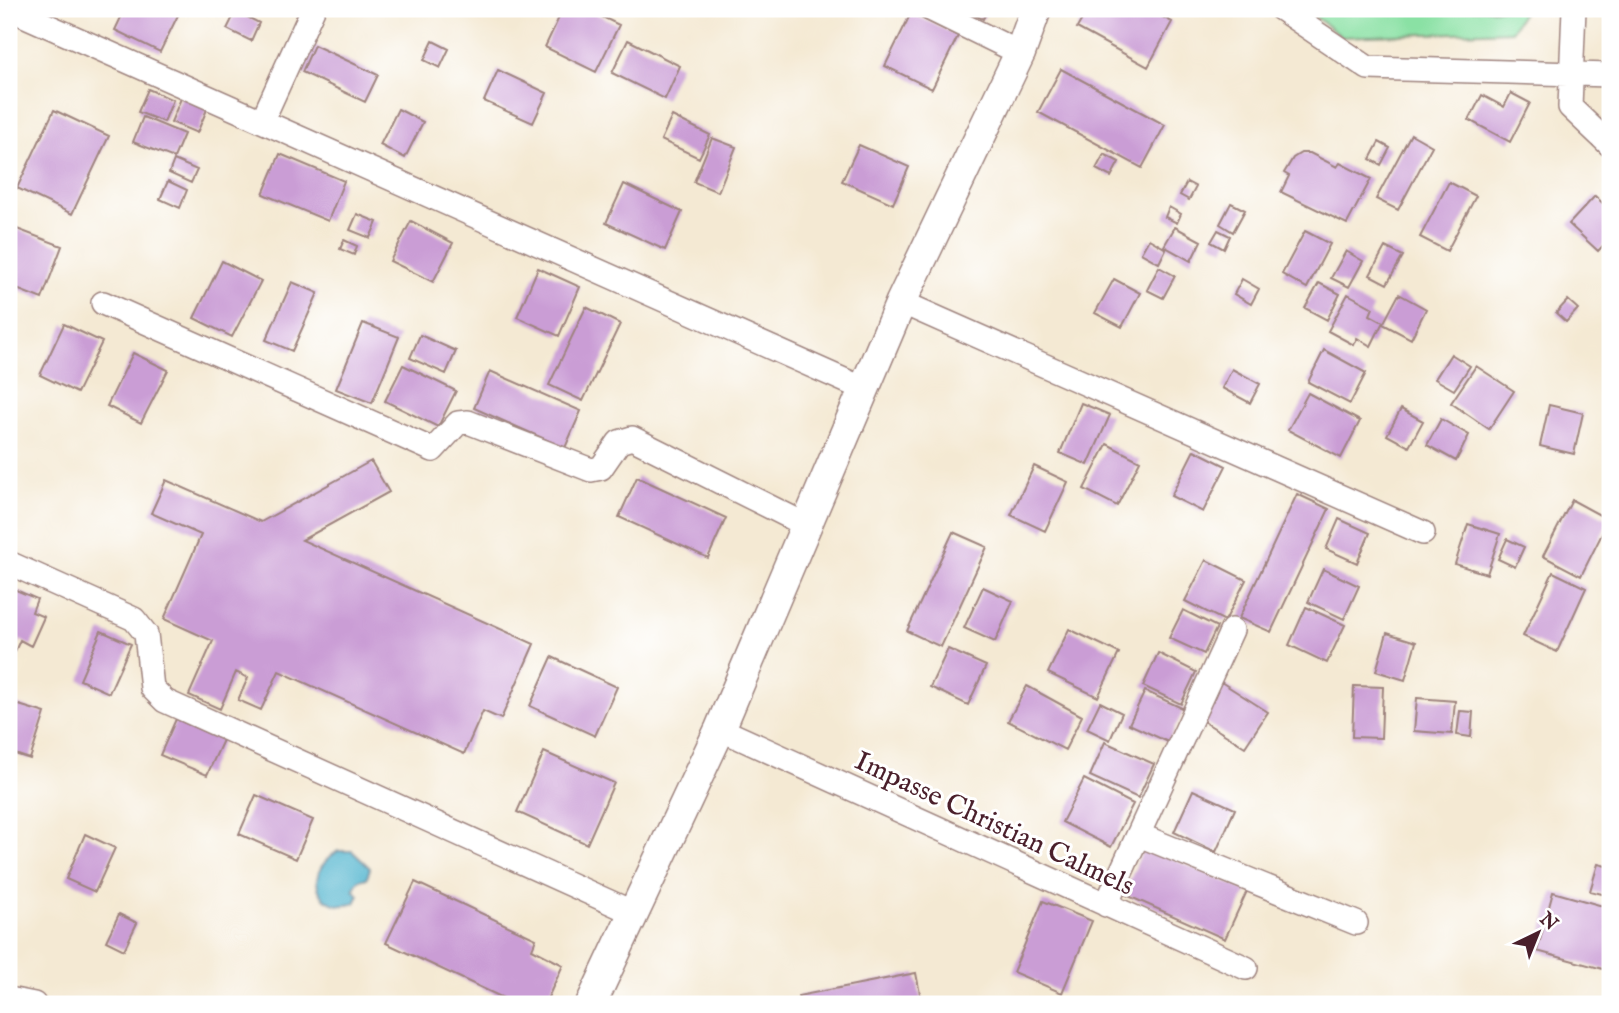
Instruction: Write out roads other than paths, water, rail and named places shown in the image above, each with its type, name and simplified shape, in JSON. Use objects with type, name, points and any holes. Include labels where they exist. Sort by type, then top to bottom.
[{"type":"street","points":[[10,9],[864,389]]},
{"type":"street","points":[[262,121],[313,9]]},
{"type":"street","points":[[930,9],[1020,53]]},
{"type":"street","points":[[591,1004],[720,729],[901,302],[1020,53],[1036,9]]},
{"type":"street","points":[[1281,9],[1368,68],[1571,76],[1610,75]]},
{"type":"street","points":[[1574,9],[1570,107],[1610,145]]},
{"type":"street","points":[[901,302],[1423,533]]},
{"type":"street","points":[[103,303],[433,450],[458,423],[468,422],[591,470],[601,468],[619,442],[632,438],[806,525]]},
{"type":"street","points":[[9,563],[134,619],[146,634],[152,688],[165,701],[634,913]]},
{"type":"street","points":[[1106,905],[1232,630]]},
{"type":"street","name":"Impasse Christian Calmels","points":[[720,729],[1246,968]]},
{"type":"street","points":[[1139,835],[1356,923]]},
{"type":"street","points":[[9,999],[34,1004]]},
{"type":"water","points":[[338,851],[352,851],[370,868],[367,878],[359,880],[353,890],[359,895],[355,903],[334,904],[325,899],[317,882],[319,872],[326,861]]}]
